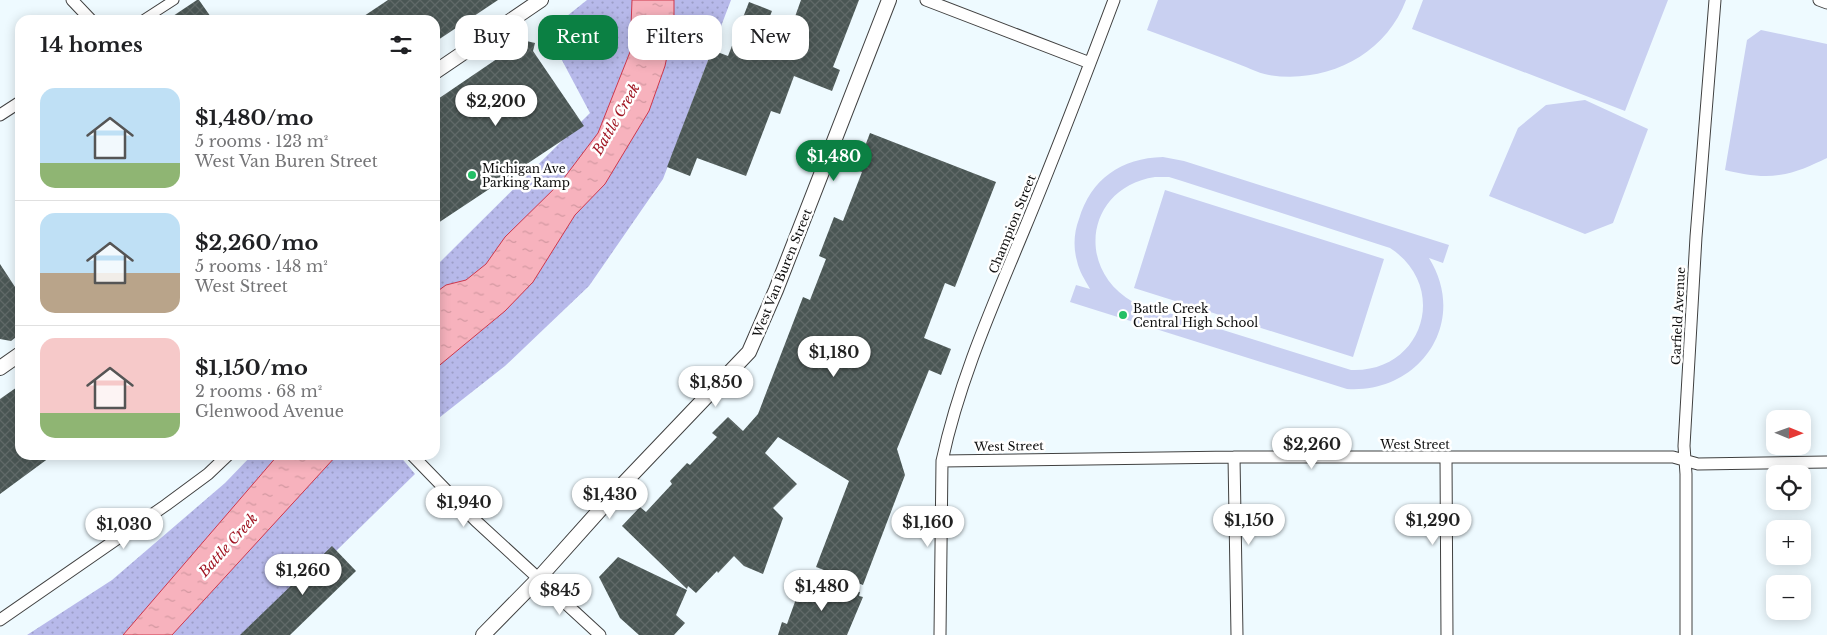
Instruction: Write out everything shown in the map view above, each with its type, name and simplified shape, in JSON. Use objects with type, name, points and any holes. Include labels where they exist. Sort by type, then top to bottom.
[{"type":"street","points":[[72,0],[86,15]]},
{"type":"street","points":[[151,15],[174,0]]},
{"type":"street","points":[[440,69],[541,0]]},
{"type":"street","name":"West Van Buren Street","points":[[483,635],[539,578],[624,483],[749,352],[776,290],[889,0]]},
{"type":"street","points":[[926,0],[1090,63]]},
{"type":"street","name":"Champion Street","points":[[940,635],[942,461],[946,441],[978,343],[1048,171],[1114,0]]},
{"type":"street","name":"Garfield Avenue","points":[[1686,635],[1684,446],[1696,237],[1715,0]]},
{"type":"street","points":[[1819,0],[1827,3]]},
{"type":"street","points":[[0,115],[15,105]]},
{"type":"street","points":[[0,368],[15,358]]},
{"type":"street","points":[[1234,457],[1237,635]]},
{"type":"street","name":"West Street","points":[[942,461],[1234,457],[1673,457],[1698,464],[1827,462]]},
{"type":"street","points":[[1446,458],[1447,635]]},
{"type":"street","points":[[0,620],[166,505],[208,474],[223,460]]},
{"type":"street","points":[[417,460],[476,521],[600,635]]},
{"type":"shaded area","points":[[587,0],[731,0],[722,24],[722,15],[628,15],[628,60],[708,60],[663,179],[589,286],[505,366],[440,417],[440,262],[590,113],[562,60],[618,60],[618,15],[568,15]]},
{"type":"shaded area","points":[[1158,0],[1406,0],[1396,20],[1384,37],[1368,51],[1351,62],[1332,70],[1290,77],[1260,73],[1147,30]]},
{"type":"shaded area","points":[[1423,0],[1668,0],[1625,111],[1412,29]]},
{"type":"shaded area","points":[[1761,30],[1827,44],[1827,158],[1798,171],[1772,176],[1752,175],[1725,170],[1747,40]]},
{"type":"shaded area","points":[[1585,100],[1648,129],[1613,223],[1585,234],[1489,196],[1518,128],[1546,105]]},
{"type":"shaded area","points":[[1163,157],[1184,161],[1449,245],[1443,263],[1429,258],[1440,282],[1443,306],[1440,329],[1430,349],[1416,367],[1396,380],[1373,387],[1347,389],[1070,302],[1076,285],[1090,289],[1079,268],[1075,245],[1076,229],[1084,205],[1091,193],[1110,173],[1134,161]],"holes":[[[1155,177],[1169,177],[1390,248],[1409,265],[1419,284],[1423,305],[1420,325],[1411,343],[1396,358],[1376,367],[1351,370],[1133,302],[1114,287],[1102,270],[1096,250],[1096,230],[1103,212],[1115,196],[1132,184]]]},
{"type":"shaded area","points":[[1165,190],[1384,259],[1353,357],[1134,288]]},
{"type":"shaded area","points":[[247,460],[403,460],[415,474],[250,635],[27,635],[112,580],[225,483]]},
{"type":"water","points":[[632,0],[674,0],[674,15],[631,15]]},
{"type":"water","name":"Battle Creek","points":[[628,57],[628,60],[666,60],[649,111],[605,184],[575,215],[533,282],[505,311],[440,365],[440,289],[446,285],[466,280],[486,264],[505,237],[561,182],[598,133]]},
{"type":"water","name":"Battle Creek","points":[[274,460],[332,460],[172,635],[123,635]]},
{"type":"building","points":[[199,0],[210,15],[174,15]]},
{"type":"building","points":[[388,0],[498,0],[476,15],[455,15],[455,29],[440,39],[440,15],[366,15]]},
{"type":"building","points":[[801,0],[859,0],[833,67],[840,70],[832,91],[794,76],[780,114],[771,111],[746,176],[697,158],[690,176],[667,167],[708,60],[722,60],[722,54],[728,56],[732,46],[732,60],[809,60],[809,15],[796,15]]},
{"type":"building","points":[[749,2],[772,11],[770,15],[744,15]]},
{"type":"building","name":"Michigan Ave Parking Ramp","points":[[528,41],[535,43],[533,51],[538,60],[584,126],[440,222],[440,98],[495,60],[528,60]]},
{"type":"building","points":[[870,133],[996,182],[955,287],[945,283],[924,338],[951,349],[941,375],[929,370],[897,449],[905,475],[863,585],[816,567],[849,481],[778,437],[765,453],[797,484],[773,508],[783,518],[763,574],[744,566],[734,556],[696,593],[688,586],[687,589],[622,526],[640,507],[646,512],[672,484],[670,481],[687,463],[690,465],[717,437],[712,433],[728,417],[743,431],[758,414],[803,297],[810,300],[826,259],[819,256],[834,217],[843,221],[862,172],[856,170]]},
{"type":"building","points":[[0,264],[15,287],[15,338],[11,341],[0,339]]},
{"type":"building","points":[[15,388],[15,460],[46,460],[0,494],[0,399]]},
{"type":"building","points":[[332,546],[356,571],[290,635],[240,635]]},
{"type":"building","points":[[618,557],[687,590],[676,615],[685,623],[674,635],[639,635],[620,618],[599,577]]},
{"type":"building","points":[[801,585],[860,592],[859,596],[863,597],[847,635],[778,635],[782,622],[787,624]]},
{"type":"place","name":"Michigan Ave Parking Ramp","points":[[472,175]]},
{"type":"place","name":"Battle Creek Central High School","points":[[1123,315]]}]
